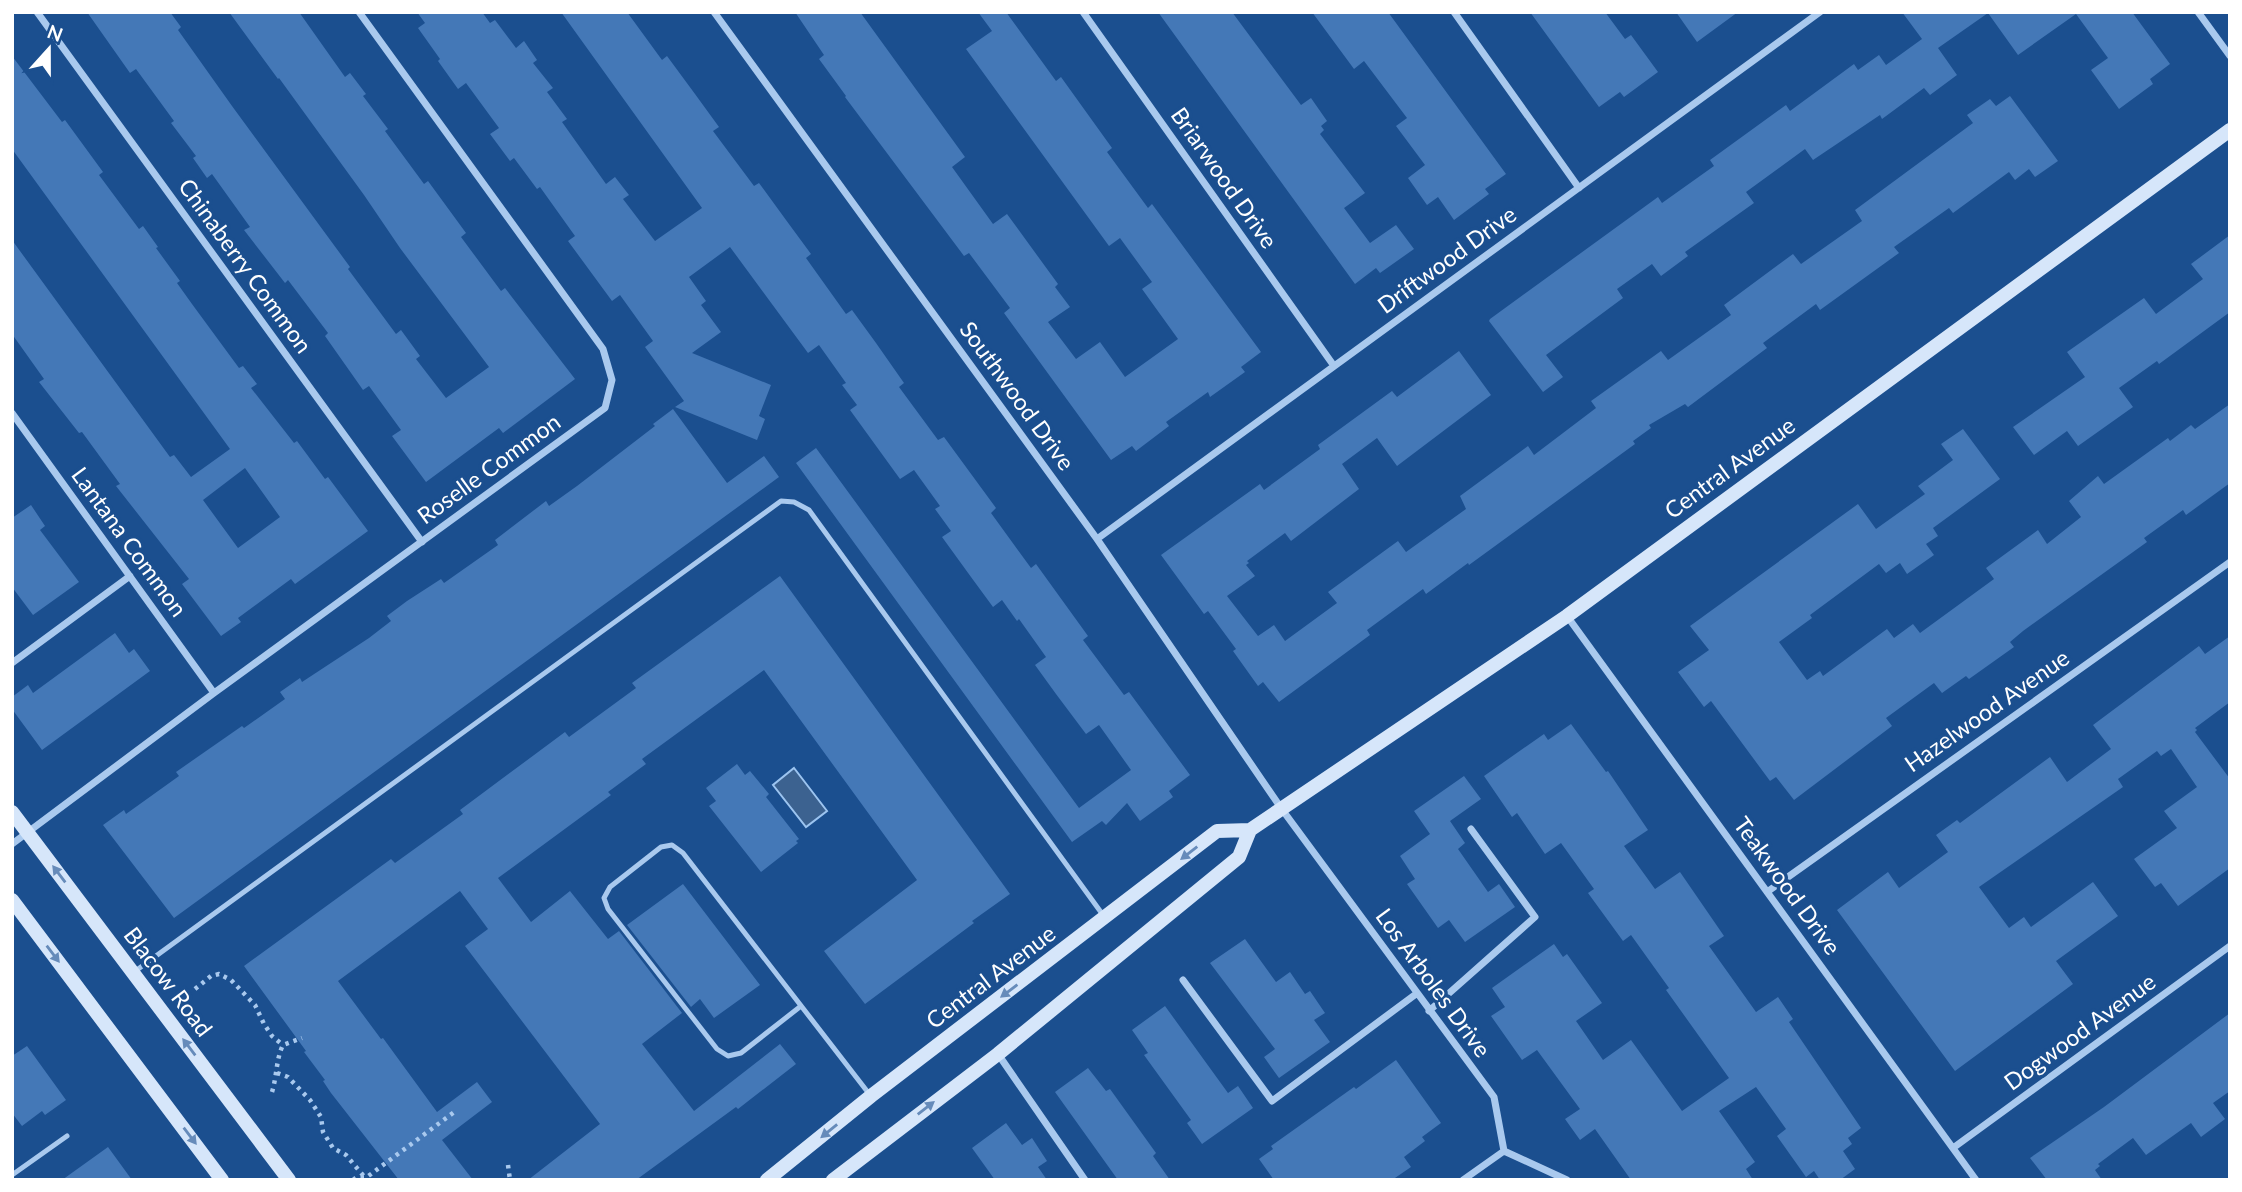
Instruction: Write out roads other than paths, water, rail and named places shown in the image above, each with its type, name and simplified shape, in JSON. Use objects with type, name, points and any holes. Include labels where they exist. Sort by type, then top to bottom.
[{"type":"main road","name":"Central Avenue","points":[[834,1180],[998,1054],[1239,858],[1250,830],[1567,616],[2230,130]]},
{"type":"main road","name":"Blacow Road","points":[[12,812],[289,1180]]},
{"type":"main road","name":"Central Avenue","points":[[767,1180],[871,1096],[1217,831],[1250,830]]},
{"type":"main road","points":[[12,900],[222,1180]]},
{"type":"street","name":"Chinaberry Common","points":[[37,12],[422,542]]},
{"type":"street","name":"Roselle Common","points":[[12,844],[26,831],[605,408],[612,380],[603,349],[359,12]]},
{"type":"street","name":"Southwood Drive","points":[[714,12],[1097,539],[1281,808]]},
{"type":"street","name":"Briarwood Drive","points":[[1083,12],[1334,366]]},
{"type":"street","points":[[1454,12],[1579,188]]},
{"type":"street","name":"Driftwood Drive","points":[[1097,539],[1821,12]]},
{"type":"street","points":[[2198,12],[2230,56]]},
{"type":"street","name":"Lantana Common","points":[[12,413],[214,693]]},
{"type":"street","name":"Hazelwood Avenue","points":[[1767,892],[2230,562]]},
{"type":"street","points":[[12,663],[130,576]]},
{"type":"street","name":"Teakwood Drive","points":[[1567,616],[1976,1180]]},
{"type":"street","name":"Los Arboles Drive","points":[[1281,808],[1494,1097],[1504,1151]]},
{"type":"street","points":[[1429,1012],[1535,917],[1471,829]]},
{"type":"street","name":"Dogwood Avenue","points":[[1953,1148],[2230,946]]},
{"type":"street","points":[[1183,980],[1272,1101],[1416,994]]},
{"type":"street","points":[[998,1054],[1084,1180]]},
{"type":"street","points":[[1463,1180],[1504,1151],[1567,1180]]},
{"type":"lane","points":[[133,973],[781,501],[794,502],[809,510],[1105,918]]},
{"type":"lane","points":[[801,1006],[741,1053],[728,1056],[717,1049],[608,909],[604,898],[610,887],[661,847],[671,845],[683,853],[871,1096]]},
{"type":"lane","points":[[12,1175],[67,1136]]},
{"type":"water","points":[[794,768],[827,811],[806,827],[773,785]]}]
